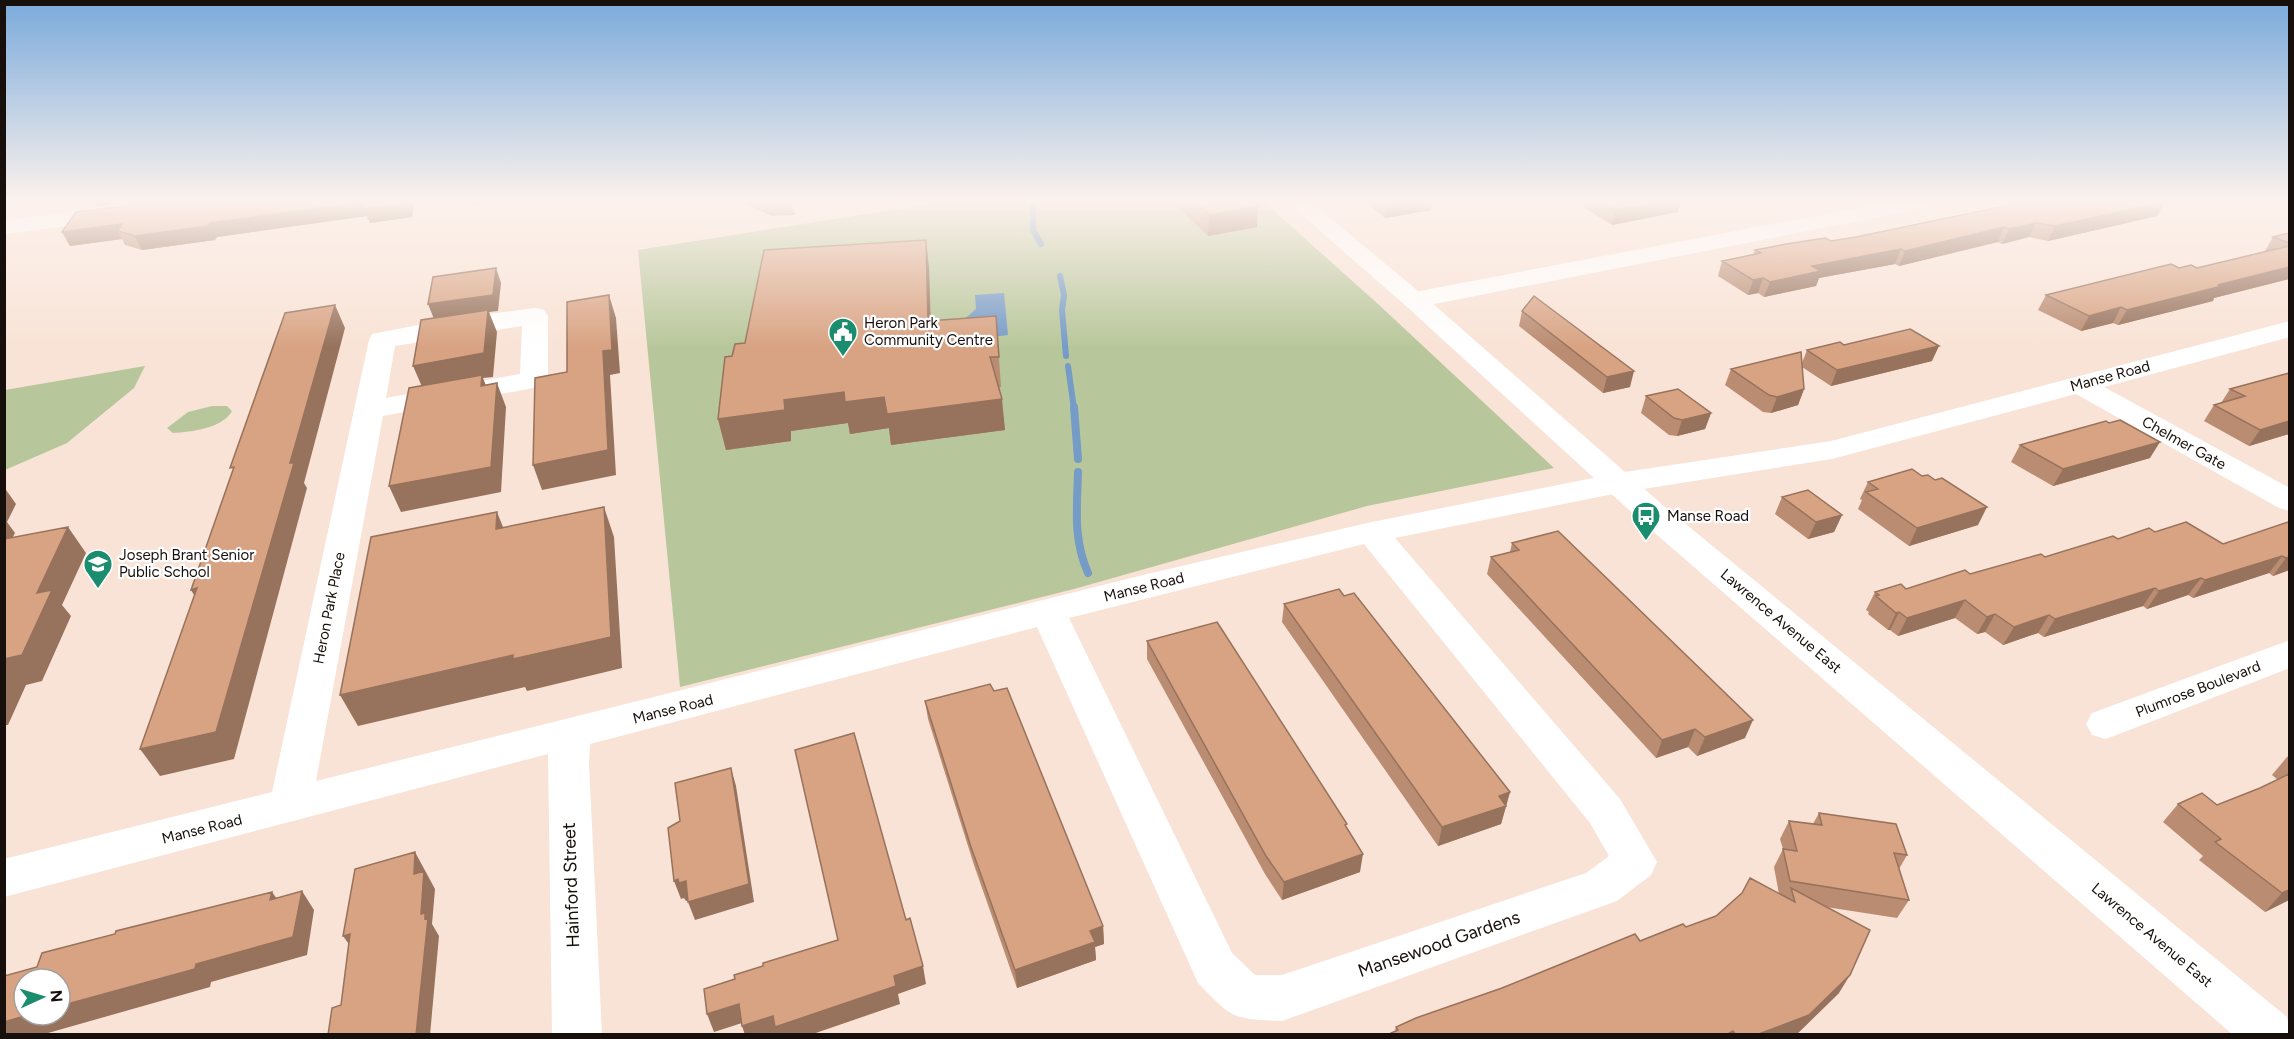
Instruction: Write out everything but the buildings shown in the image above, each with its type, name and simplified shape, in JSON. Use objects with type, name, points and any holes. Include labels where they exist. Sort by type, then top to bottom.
[{"type":"street","name":"Lawrence Avenue East","points":[[1355,250],[1618,483],[2269,1035]]},
{"type":"street","points":[[1414,300],[1670,250]]},
{"type":"street","name":"Heron Park Place","points":[[290,806],[382,340],[438,329],[535,316],[534,380],[370,410]]},
{"type":"street","name":"Manse Road","points":[[4,878],[1147,586],[1372,532],[1618,483],[1832,450],[2289,329]]},
{"type":"street","name":"Chelmer Gate","points":[[2078,384],[2289,501]]},
{"type":"street","name":"Mansewood Gardens","points":[[1048,612],[1215,968],[1244,997],[1282,998],[1600,887],[1635,862],[1605,811],[1372,532]]},
{"type":"street","name":"Plumrose Boulevard","points":[[2106,724],[2289,653]]},
{"type":"street","name":"Hainford Street","points":[[570,735],[568,765],[577,1035]]},
{"type":"green space","points":[[638,250],[1318,250],[1554,468],[1367,506],[1074,589],[680,687]]},
{"type":"green space","points":[[145,366],[134,388],[67,443],[5,470],[5,390]]},
{"type":"green space","points":[[212,406],[227,406],[232,411],[222,421],[206,428],[173,433],[167,428],[188,412]]},
{"type":"water","points":[[1004,293],[1008,335],[976,339],[959,324],[976,309],[975,295]]},
{"type":"waterway","points":[[1060,276],[1064,295],[1062,310],[1066,356]]},
{"type":"waterway","points":[[1068,366],[1074,409]]},
{"type":"waterway","points":[[1074,407],[1078,459]]},
{"type":"waterway","points":[[1078,472],[1078,536],[1088,573]]},
{"type":"place","name":"Heron Park Community Centre","points":[[843,358]]},
{"type":"place","name":"Manse Road","points":[[1646,542]]},
{"type":"place","name":"Joseph Brant Senior Public School","points":[[98,590]]}]
